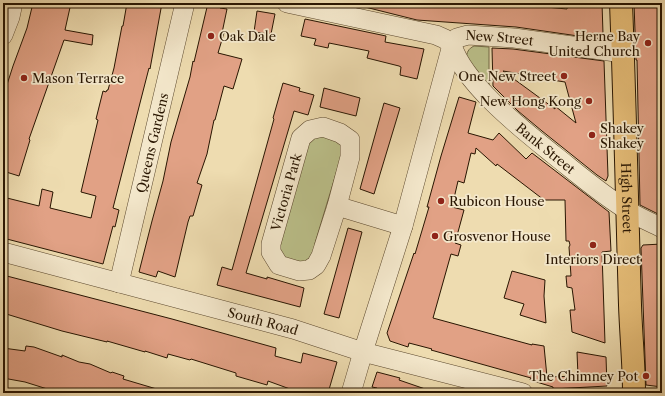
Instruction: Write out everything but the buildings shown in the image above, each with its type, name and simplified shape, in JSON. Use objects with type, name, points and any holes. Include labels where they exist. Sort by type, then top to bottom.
[{"type":"main road","name":"High Street","points":[[621,3],[634,393]]},
{"type":"street","points":[[3,35],[13,3]]},
{"type":"street","name":"Queens Gardens","points":[[119,282],[185,3]]},
{"type":"street","points":[[288,3],[436,35],[445,39],[452,45],[403,226],[351,393]]},
{"type":"street","name":"New Street","points":[[452,45],[457,38],[468,35],[514,38],[623,53]]},
{"type":"street","name":"Bank Street","points":[[452,45],[459,62],[491,100],[530,135],[593,187],[628,211],[662,228]]},
{"type":"street","name":"Victoria Park","points":[[323,127],[340,133],[350,140],[350,157],[337,206],[321,256],[316,265],[309,270],[299,270],[279,265],[271,252],[271,244],[301,138],[310,130],[323,127]]},
{"type":"street","points":[[337,206],[403,226]]},
{"type":"street","name":"South Road","points":[[3,252],[293,329],[363,352],[523,393]]},
{"type":"green space","points":[[474,46],[489,47],[489,87],[466,59],[468,51]]},
{"type":"green space","points":[[321,133],[343,143],[341,157],[315,243],[316,258],[297,266],[278,253],[307,140]]},
{"type":"place","name":"Oak Dale","points":[[211,36]]},
{"type":"place","name":"Herne Bay United Church","points":[[648,43]]},
{"type":"place","name":"One New Street","points":[[564,76]]},
{"type":"place","name":"Mason Terrace","points":[[24,78]]},
{"type":"place","name":"New Hong Kong","points":[[589,101]]},
{"type":"place","name":"Shakey Shakey","points":[[592,135]]},
{"type":"place","name":"Rubicon House","points":[[441,201]]},
{"type":"place","name":"Grosvenor House","points":[[435,236]]},
{"type":"place","name":"Interiors Direct","points":[[593,245]]},
{"type":"place","name":"The Chimney Pot","points":[[646,376]]}]
